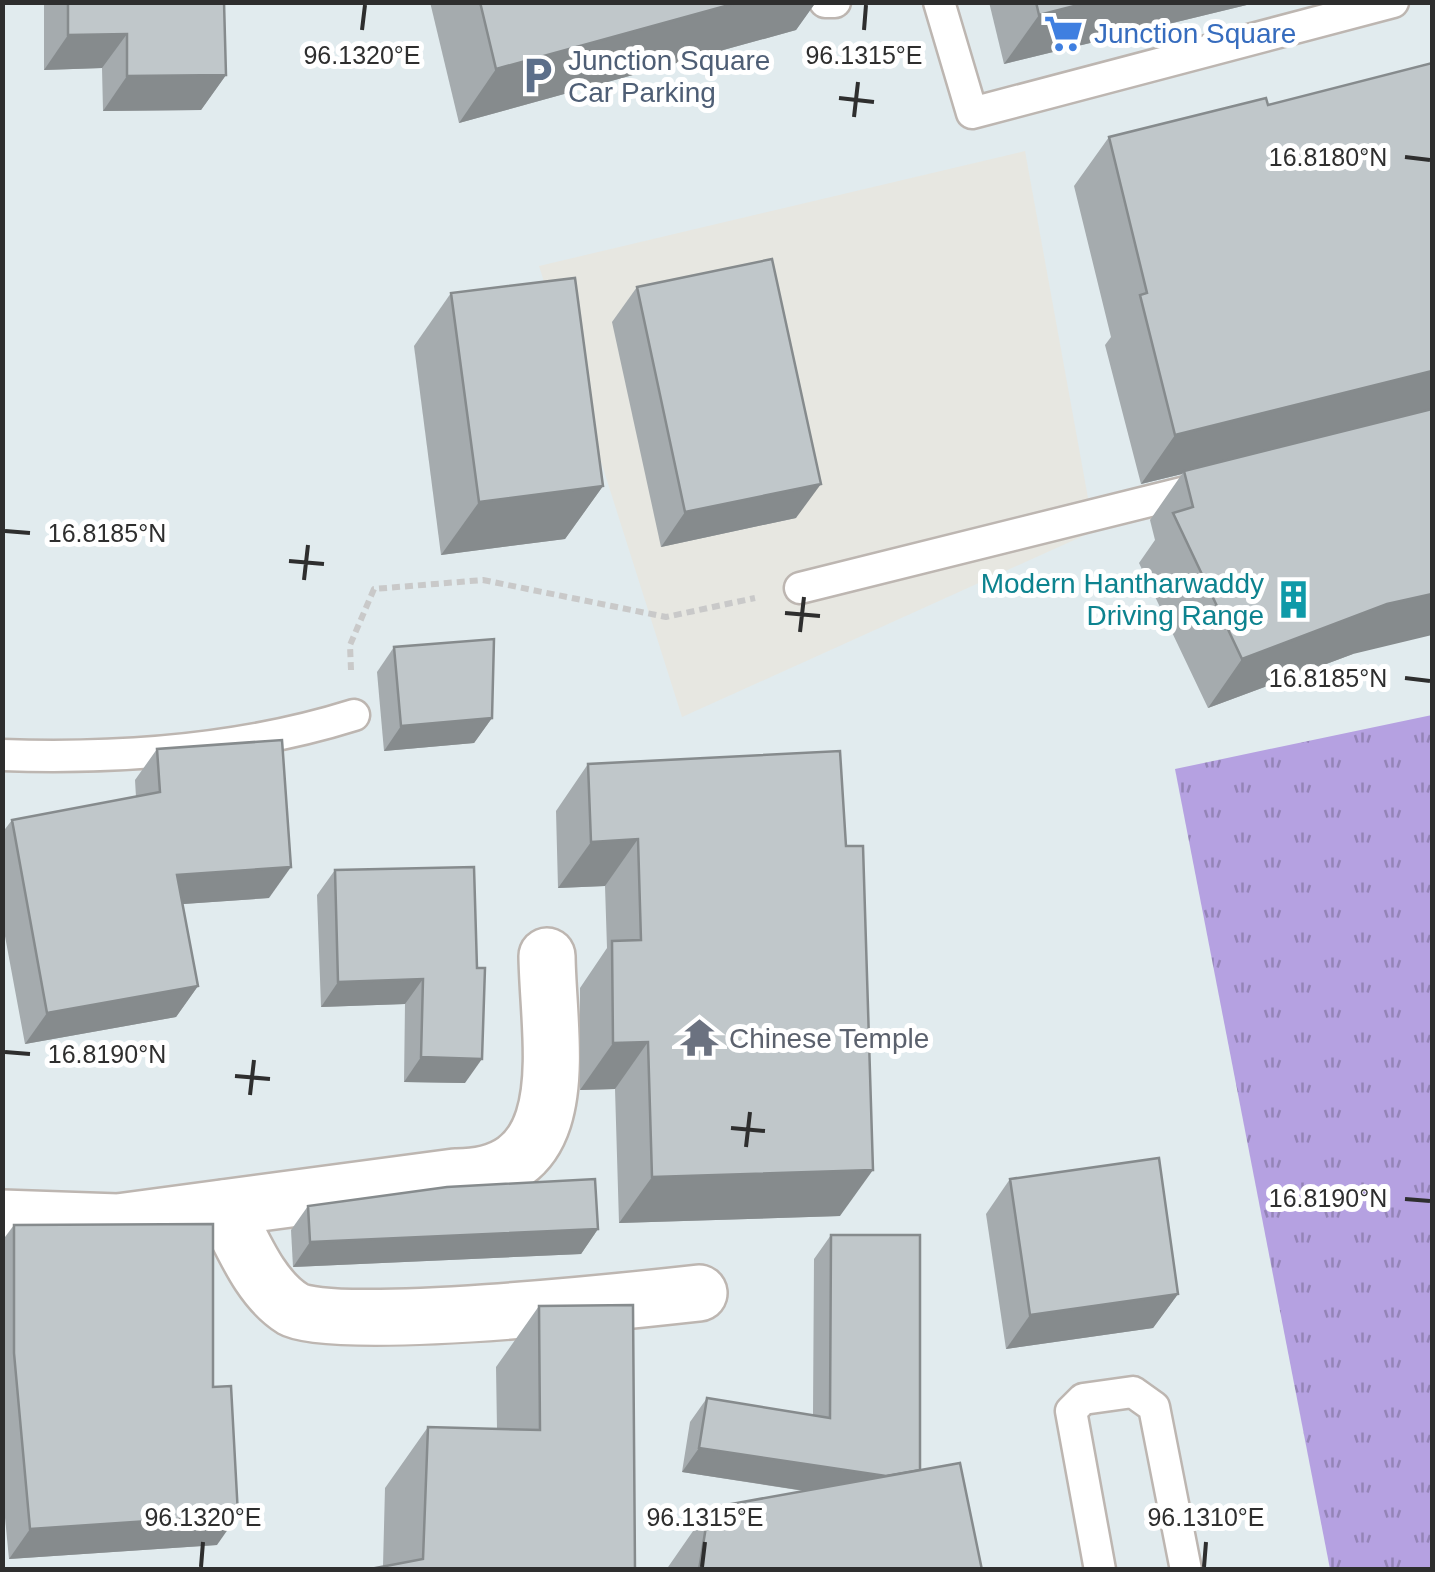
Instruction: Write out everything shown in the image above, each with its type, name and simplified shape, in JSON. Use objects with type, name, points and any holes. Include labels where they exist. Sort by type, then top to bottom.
[{"type":"street","points":[[2,1218],[118,1222],[455,1177],[488,1177],[520,1158],[546,1125],[547,956]]},
{"type":"street","points":[[224,1208],[264,1281],[294,1310],[326,1316],[514,1311],[699,1293]]},
{"type":"lane","points":[[825,2],[834,2]]},
{"type":"lane","points":[[940,2],[972,113],[1393,2]]},
{"type":"lane","points":[[800,588],[1241,479]]},
{"type":"lane","points":[[2,755],[71,758],[287,736],[354,716]]},
{"type":"lane","points":[[1100,1570],[1072,1412],[1083,1399],[1133,1392],[1154,1406],[1186,1570]]},
{"type":"path","points":[[354,716],[350,645],[374,590],[483,580],[666,617],[800,588]]},
{"type":"shaded area","points":[[1025,151],[1094,531],[682,717],[539,266]]},
{"type":"green space","points":[[1432,715],[1432,1569],[1330,1569],[1175,769]]},
{"type":"building","points":[[68,2],[224,2],[226,75],[127,76],[127,34],[68,35]]},
{"type":"building","points":[[480,2],[740,2],[496,69]]},
{"type":"building","points":[[1036,2],[1090,2],[1039,15]]},
{"type":"building","points":[[1432,63],[1432,371],[1175,435],[1140,295],[1147,293],[1109,137],[1266,98],[1268,105]]},
{"type":"building","points":[[772,259],[821,484],[685,512],[637,287]]},
{"type":"building","points":[[575,278],[603,486],[479,502],[451,293]]},
{"type":"building","points":[[1432,409],[1432,594],[1387,604],[1242,659],[1173,513],[1193,507],[1184,471]]},
{"type":"building","points":[[494,639],[492,718],[401,726],[394,647]]},
{"type":"building","points":[[282,740],[291,867],[177,875],[198,986],[47,1013],[12,820],[160,792],[157,749]]},
{"type":"building","points":[[840,751],[846,846],[863,846],[873,1170],[652,1177],[648,1042],[613,1043],[612,941],[641,940],[638,839],[591,842],[588,764]]},
{"type":"building","points":[[474,867],[477,968],[485,968],[482,1059],[421,1057],[423,979],[338,982],[335,870]]},
{"type":"building","points":[[1159,1158],[1178,1294],[1030,1315],[1010,1179]]},
{"type":"building","points":[[595,1179],[598,1229],[310,1242],[308,1206],[447,1187]]},
{"type":"building","points":[[213,1224],[213,1387],[231,1386],[238,1515],[30,1529],[14,1353],[14,1225]]},
{"type":"building","points":[[831,1235],[920,1235],[920,1470],[886,1476],[699,1448],[707,1398],[830,1418]]},
{"type":"building","points":[[633,1305],[635,1570],[365,1570],[423,1559],[428,1427],[540,1430],[539,1306]]},
{"type":"building","points":[[960,1463],[982,1570],[699,1570],[709,1508]]},
{"type":"place","name":"Junction Square","points":[[1064,33]]},
{"type":"place","name":"Junction Square Car Parking","points":[[538,76]]},
{"type":"place","name":"Modern Hantharwaddy Driving Range","points":[[1294,599]]},
{"type":"place","name":"Chinese Temple","points":[[699,1038]]}]
